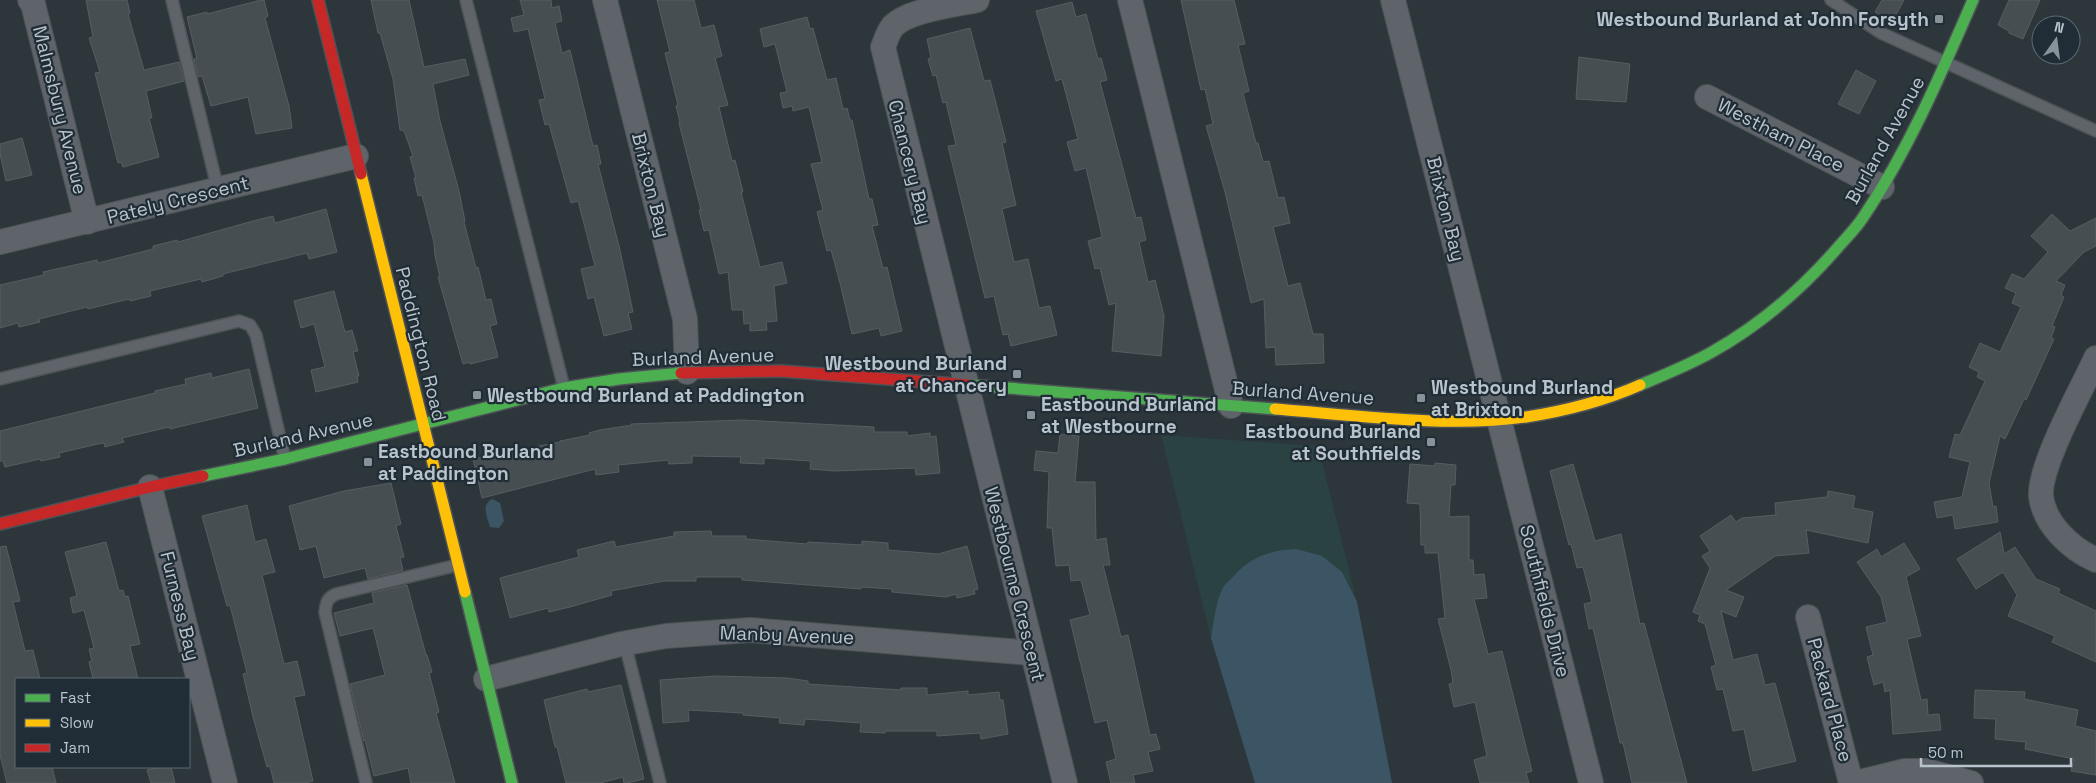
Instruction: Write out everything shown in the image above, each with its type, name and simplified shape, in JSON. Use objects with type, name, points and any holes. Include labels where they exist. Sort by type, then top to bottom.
[{"type":"street","name":"Malmsbury Avenue","points":[[30,0],[33,4],[87,222]]},
{"type":"street","name":"Paddington Road","points":[[318,0],[512,783]]},
{"type":"street","name":"Brixton Bay","points":[[606,0],[685,320],[687,372]]},
{"type":"street","name":"Chancery Bay","points":[[966,385],[883,48],[887,35],[894,25],[908,16],[977,0]]},
{"type":"street","points":[[1130,0],[1231,406]]},
{"type":"street","name":"Brixton Bay","points":[[1393,0],[1498,418]]},
{"type":"street","name":"Burland Avenue","points":[[0,524],[150,487],[286,458],[564,388],[608,380],[687,372],[724,370],[781,371],[1412,419],[1468,420],[1525,417],[1577,407],[1622,393],[1712,352],[1791,296],[1827,260],[1863,218],[1882,187],[1927,105],[1973,0]]},
{"type":"street","name":"Westham Place","points":[[1707,97],[1882,187]]},
{"type":"street","name":"Pately Crescent","points":[[0,242],[356,156]]},
{"type":"street","points":[[2096,358],[2050,456],[2043,476],[2041,497],[2057,532],[2073,546],[2096,560]]},
{"type":"street","name":"Westbourne Crescent","points":[[966,385],[1065,783]]},
{"type":"street","name":"Southfields Drive","points":[[1498,418],[1591,783]]},
{"type":"street","name":"Furness Bay","points":[[150,487],[225,783]]},
{"type":"street","name":"Packard Place","points":[[1808,617],[1851,783]]},
{"type":"street","name":"Manby Avenue","points":[[486,679],[625,644],[666,636],[750,630],[1032,653]]},
{"type":"street","points":[[1856,783],[1906,772],[1927,771],[1972,783]]},
{"type":"lane","points":[[172,0],[218,190]]},
{"type":"lane","points":[[466,0],[564,388]]},
{"type":"lane","points":[[1831,0],[1881,33],[2096,131]]},
{"type":"lane","points":[[0,379],[240,321],[250,325],[256,335],[286,458]]},
{"type":"lane","points":[[366,783],[325,612],[326,602],[329,597],[336,594],[458,565]]},
{"type":"lane","points":[[625,644],[660,783]]},
{"type":"green space","points":[[1161,435],[1318,446],[1357,602],[1392,783],[1255,783],[1211,638]]},
{"type":"water","points":[[492,499],[500,503],[504,521],[499,528],[490,527],[486,515],[487,504]]},
{"type":"water","points":[[1296,549],[1322,556],[1342,572],[1357,602],[1392,783],[1255,783],[1211,638],[1215,613],[1224,587],[1246,564],[1270,553]]},
{"type":"building","points":[[86,0],[127,0],[130,13],[128,14],[144,70],[179,62],[184,81],[146,91],[152,118],[149,118],[159,157],[123,167],[121,162],[118,163],[95,73],[100,72],[89,38],[93,37]]},
{"type":"building","points":[[264,0],[268,16],[265,18],[289,106],[292,128],[256,134],[248,97],[211,106],[202,76],[198,77],[194,59],[197,59],[187,17],[207,12],[207,14]]},
{"type":"building","points":[[371,0],[409,0],[424,67],[465,59],[469,75],[433,84],[440,121],[459,191],[464,222],[476,268],[478,267],[486,300],[491,299],[497,324],[490,326],[498,357],[463,364],[438,277],[440,277],[434,243],[422,195],[418,196],[414,178],[416,178],[410,157],[413,156],[404,131],[400,130],[393,79],[380,33],[378,33]]},
{"type":"building","points":[[520,0],[551,0],[552,8],[559,6],[562,21],[555,23],[562,53],[570,50],[593,146],[597,145],[601,164],[598,164],[620,250],[633,312],[628,313],[632,329],[604,336],[594,297],[588,299],[581,269],[595,266],[578,201],[571,203],[549,124],[545,125],[539,100],[545,99],[528,29],[514,32],[511,18],[524,15]]},
{"type":"building","points":[[657,0],[694,0],[701,28],[714,25],[722,56],[715,58],[728,105],[719,107],[732,161],[735,160],[760,267],[782,262],[787,283],[774,286],[777,321],[766,322],[767,330],[750,331],[750,323],[744,324],[743,310],[732,310],[728,272],[719,274],[709,230],[704,231],[699,210],[701,210],[679,123],[676,106],[678,105],[665,53],[670,52]]},
{"type":"building","points":[[1181,0],[1234,0],[1245,44],[1238,45],[1249,91],[1243,93],[1256,143],[1258,143],[1263,162],[1269,161],[1278,198],[1284,197],[1290,223],[1273,227],[1288,286],[1300,283],[1313,334],[1323,334],[1324,363],[1276,365],[1275,347],[1266,348],[1264,299],[1251,303],[1225,192],[1206,126],[1213,124],[1205,89],[1201,90]]},
{"type":"building","points":[[1882,0],[1904,0],[1892,22],[1875,12]]},
{"type":"building","points":[[2009,0],[2040,0],[2033,15],[2031,15],[2031,21],[2023,39],[2009,33],[2009,31],[1998,25]]},
{"type":"building","points":[[1072,2],[1076,17],[1086,14],[1098,59],[1101,58],[1107,80],[1100,82],[1136,218],[1141,217],[1146,240],[1139,242],[1148,282],[1155,280],[1164,316],[1161,356],[1112,351],[1116,303],[1109,305],[1100,268],[1095,269],[1088,241],[1102,237],[1100,227],[1086,168],[1075,171],[1067,142],[1078,139],[1062,79],[1056,81],[1036,11]]},
{"type":"building","points":[[807,17],[810,29],[813,28],[827,80],[836,78],[843,109],[847,108],[850,120],[852,120],[869,199],[872,199],[878,225],[872,226],[883,268],[887,267],[902,331],[881,336],[879,328],[852,334],[831,250],[827,251],[817,212],[823,210],[811,164],[822,162],[809,107],[793,111],[792,106],[783,108],[780,93],[787,92],[775,44],[764,47],[760,29]]},
{"type":"building","points":[[970,28],[984,81],[990,80],[1006,142],[1002,143],[1016,205],[1002,209],[1014,262],[1028,259],[1039,308],[1050,306],[1057,335],[1011,346],[1008,334],[1003,335],[994,296],[985,298],[948,146],[956,145],[946,102],[943,103],[936,75],[933,76],[928,59],[931,58],[927,39]]},
{"type":"building","points":[[1579,57],[1630,64],[1626,102],[1576,99]]},
{"type":"building","points":[[1856,70],[1876,81],[1859,114],[1838,104]]},
{"type":"building","points":[[22,138],[32,175],[6,181],[0,154],[0,144]]},
{"type":"building","points":[[326,209],[337,252],[309,259],[307,253],[223,274],[223,276],[202,282],[201,279],[150,291],[151,296],[130,301],[129,299],[88,309],[87,307],[39,319],[40,322],[19,327],[18,323],[0,328],[0,285],[44,275],[43,272],[97,260],[98,263],[153,249],[153,246],[177,240],[178,242],[273,216],[275,223]]},
{"type":"building","points":[[2052,214],[2070,231],[2096,218],[2096,246],[2084,252],[2056,281],[2065,285],[2061,295],[2064,297],[2052,326],[2055,327],[2051,338],[2054,339],[2026,400],[2024,399],[2005,439],[2000,436],[1989,483],[1993,507],[1996,506],[1998,522],[1955,529],[1953,515],[1937,518],[1934,502],[1962,497],[1970,462],[1949,457],[1955,434],[1960,435],[1985,381],[1977,377],[1979,372],[1969,367],[1980,343],[2000,352],[2021,307],[2012,303],[2016,293],[2005,288],[2012,274],[2024,279],[2048,252],[2031,236]]},
{"type":"building","points":[[334,291],[345,332],[352,330],[358,351],[353,352],[359,376],[357,376],[358,382],[316,392],[311,370],[325,367],[314,324],[301,328],[294,301]]},
{"type":"building","points":[[249,369],[258,408],[170,429],[169,427],[122,438],[124,442],[105,447],[104,443],[59,453],[60,457],[41,461],[40,459],[5,467],[3,461],[0,461],[0,431],[155,393],[155,391],[186,384],[185,379],[211,373],[212,378]]},
{"type":"building","points":[[743,420],[874,427],[874,432],[907,432],[907,436],[930,433],[930,437],[936,436],[940,473],[916,475],[915,468],[834,471],[810,469],[811,461],[764,458],[764,464],[740,463],[741,457],[692,456],[692,463],[669,464],[668,460],[618,465],[619,472],[596,475],[595,469],[482,498],[473,459],[560,442],[590,435],[589,433],[600,430],[631,424]]},
{"type":"building","points":[[1060,434],[1079,436],[1075,482],[1095,482],[1096,540],[1106,538],[1110,565],[1103,565],[1121,637],[1128,635],[1150,735],[1156,734],[1160,749],[1148,752],[1153,771],[1133,775],[1135,783],[1111,783],[1106,762],[1116,759],[1107,720],[1095,723],[1070,620],[1090,615],[1081,580],[1071,581],[1069,565],[1056,566],[1052,528],[1047,528],[1049,472],[1034,470],[1036,451],[1058,453]]},
{"type":"building","points":[[1435,463],[1456,465],[1455,485],[1451,485],[1449,517],[1469,516],[1469,560],[1473,560],[1474,575],[1484,574],[1487,598],[1474,599],[1488,654],[1502,651],[1532,771],[1526,773],[1529,783],[1480,783],[1474,760],[1487,756],[1475,702],[1454,707],[1449,684],[1453,683],[1451,670],[1438,619],[1445,618],[1438,553],[1425,553],[1425,545],[1421,545],[1420,504],[1407,503],[1410,464],[1435,466]]},
{"type":"building","points":[[1573,464],[1595,541],[1621,534],[1640,624],[1644,623],[1687,783],[1632,783],[1623,743],[1620,743],[1593,628],[1589,629],[1584,604],[1592,602],[1583,567],[1577,568],[1571,544],[1569,545],[1550,471]]},
{"type":"building","points":[[391,483],[401,524],[396,526],[404,557],[400,558],[403,570],[368,579],[365,568],[324,578],[316,546],[300,550],[289,506],[344,491]]},
{"type":"building","points":[[1828,491],[1855,496],[1853,508],[1873,512],[1868,543],[1806,530],[1809,553],[1775,556],[1726,590],[1744,597],[1736,617],[1721,611],[1733,660],[1757,654],[1765,685],[1775,683],[1796,761],[1753,771],[1744,729],[1733,731],[1723,689],[1717,690],[1711,667],[1716,665],[1705,624],[1698,621],[1700,615],[1693,612],[1710,568],[1702,556],[1710,551],[1700,536],[1731,515],[1736,522],[1742,518],[1776,515],[1775,503],[1827,497]]},
{"type":"building","points":[[247,505],[255,542],[266,539],[275,572],[262,575],[284,664],[297,661],[305,695],[294,697],[313,781],[305,783],[274,783],[270,766],[267,767],[243,674],[247,673],[230,605],[227,606],[202,516]]},
{"type":"building","points":[[711,531],[712,536],[746,536],[746,539],[807,544],[808,542],[862,545],[862,541],[888,543],[888,550],[938,554],[967,546],[978,589],[974,590],[975,594],[957,598],[956,594],[946,597],[892,592],[892,589],[861,587],[861,589],[742,580],[742,577],[696,577],[696,581],[664,581],[611,591],[612,595],[570,607],[549,612],[548,608],[510,618],[500,578],[579,557],[577,550],[614,541],[616,547],[674,536],[674,532]]},
{"type":"building","points":[[2000,532],[2004,554],[2015,547],[2036,579],[2060,589],[2058,593],[2096,611],[2096,662],[2052,642],[2055,636],[2008,616],[2017,595],[2003,572],[1976,589],[1957,559]]},
{"type":"building","points":[[106,542],[119,591],[123,590],[125,597],[128,596],[140,644],[130,646],[138,678],[93,678],[89,662],[92,661],[89,649],[94,648],[84,610],[73,613],[70,598],[77,596],[65,552]]},
{"type":"building","points":[[1904,543],[1920,569],[1906,577],[1921,636],[1907,639],[1921,700],[1927,699],[1928,715],[1939,714],[1941,730],[1893,734],[1890,690],[1885,692],[1883,682],[1874,685],[1867,657],[1873,655],[1866,627],[1887,622],[1881,597],[1857,562],[1877,549],[1881,557]]},
{"type":"building","points":[[6,546],[20,601],[13,602],[25,651],[33,650],[40,678],[15,678],[15,768],[52,768],[56,783],[7,783],[0,755],[0,547]]},
{"type":"building","points":[[407,585],[432,672],[429,673],[439,712],[436,713],[455,783],[411,783],[408,768],[374,776],[350,684],[385,675],[373,628],[340,636],[334,613],[374,603],[372,593]]},
{"type":"building","points":[[716,676],[787,678],[808,681],[808,684],[901,690],[901,688],[927,688],[927,695],[968,691],[968,695],[999,692],[1000,700],[1003,700],[1008,734],[981,739],[980,733],[937,736],[937,731],[860,732],[861,723],[805,719],[804,725],[779,723],[780,718],[743,715],[743,713],[688,710],[689,721],[663,723],[660,680]]},
{"type":"building","points":[[621,685],[644,779],[627,783],[624,783],[623,777],[600,783],[566,783],[544,700],[587,689],[588,692]]},
{"type":"building","points":[[1975,690],[2025,692],[2024,699],[2078,710],[2075,726],[2096,731],[2096,775],[2071,771],[2074,759],[2025,749],[2026,742],[1995,739],[1996,719],[1974,718]]},
{"type":"building","points":[[171,768],[175,783],[151,783],[147,770]]},
{"type":"traffic: fast","points":[[1640,385],[1703,357],[1747,330],[1812,276],[1852,231],[1880,191],[1910,138],[1973,0]]},
{"type":"traffic: fast","points":[[203,476],[285,459],[564,388],[619,379],[681,373]]},
{"type":"traffic: fast","points":[[969,385],[1275,409]]},
{"type":"traffic: fast","points":[[465,592],[512,783]]},
{"type":"traffic: slow","points":[[361,174],[465,592]]},
{"type":"traffic: slow","points":[[1275,409],[1433,421],[1496,420],[1555,412],[1598,401],[1640,385]]},
{"type":"traffic: jam","points":[[318,0],[361,174]]},
{"type":"traffic: jam","points":[[681,373],[781,371],[969,385]]},
{"type":"traffic: jam","points":[[0,524],[203,476]]},
{"type":"place","name":"Westbound Burland at John Forsyth","points":[[1939,19]]},
{"type":"place","name":"Westbound Burland at Chancery","points":[[1017,374]]},
{"type":"place","name":"Westbound Burland at Paddington","points":[[477,395]]},
{"type":"place","name":"Westbound Burland at Brixton","points":[[1421,398]]},
{"type":"place","name":"Eastbound Burland at Westbourne","points":[[1031,415]]},
{"type":"place","name":"Eastbound Burland at Southfields","points":[[1431,442]]},
{"type":"place","name":"Eastbound Burland at Paddington","points":[[368,462]]}]
